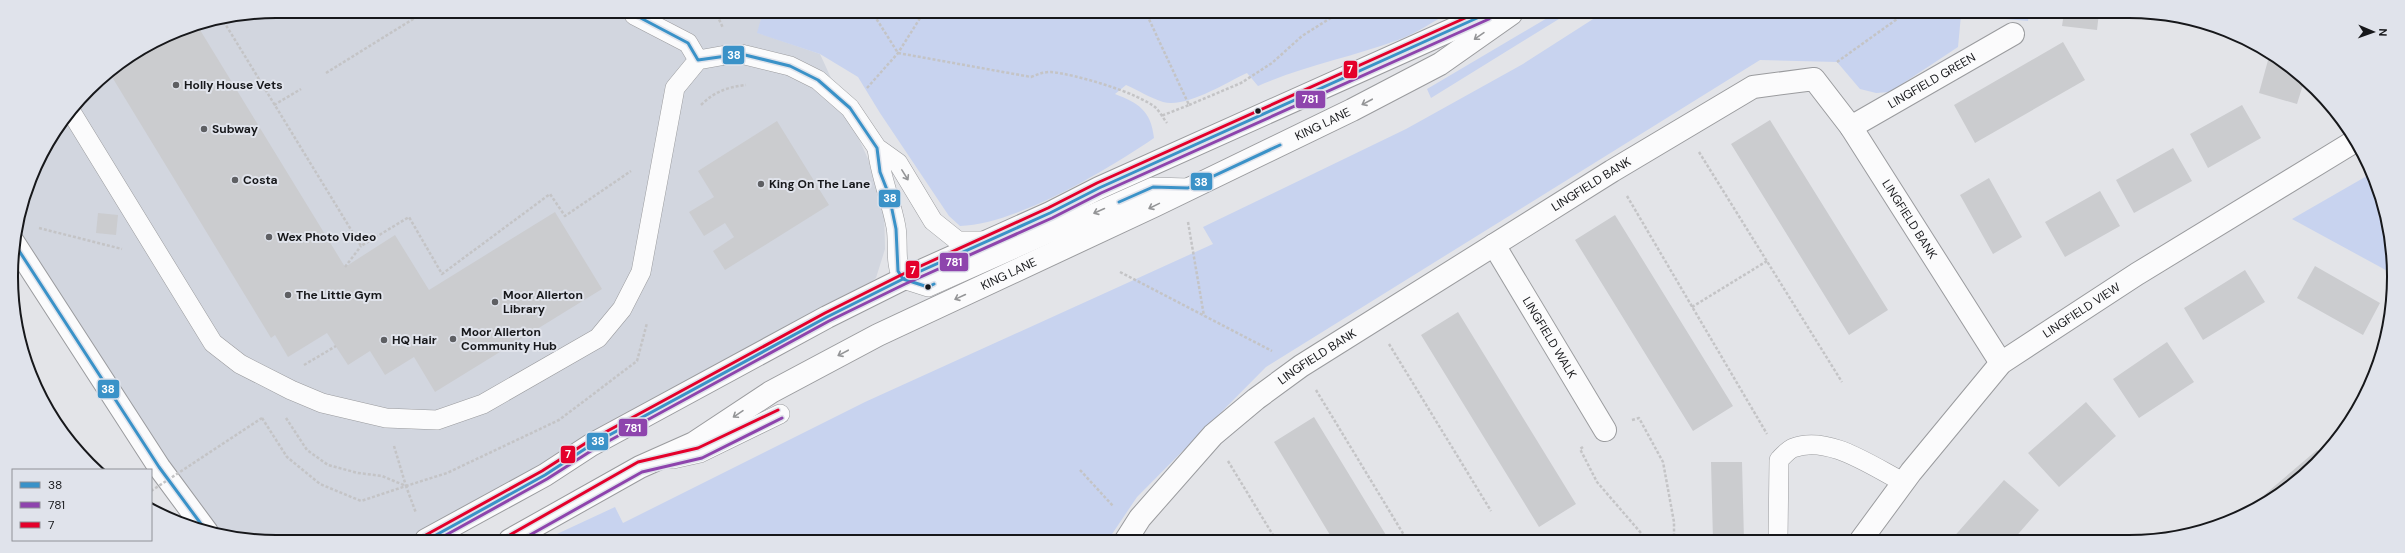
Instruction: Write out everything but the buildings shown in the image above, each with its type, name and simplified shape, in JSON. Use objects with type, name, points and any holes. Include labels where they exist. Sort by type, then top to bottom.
[{"type":"main road","points":[[435,535],[545,474],[590,445],[827,316],[1099,188],[1478,18]]},
{"type":"main road","name":"KING LANE","points":[[519,535],[640,467],[694,443],[771,392],[878,335],[1352,110],[1440,64],[1505,18]]},
{"type":"main road","name":"LINGFIELD GREEN","points":[[1851,127],[2013,34]]},
{"type":"main road","name":"LINGFIELD BANK","points":[[1129,535],[1140,518],[1213,436],[1256,399],[1301,366],[1612,171],[1753,87],[1814,79],[1851,127],[2001,362]]},
{"type":"main road","name":"LINGFIELD VIEW","points":[[1865,535],[1903,482],[2001,362],[2137,274],[2350,144]]},
{"type":"main road","name":"LINGFIELD WALK","points":[[1494,245],[1605,430]]},
{"type":"main road","points":[[19,252],[159,467],[201,523]]},
{"type":"lane","points":[[638,18],[688,43],[698,60]]},
{"type":"lane","points":[[74,116],[213,343],[240,364],[291,390],[322,403],[386,418],[437,420],[483,404],[598,338],[622,309],[641,272],[658,173],[675,88],[698,60],[741,54],[790,66],[818,80],[850,108],[877,148],[898,163],[933,221],[958,240],[989,241]]},
{"type":"lane","points":[[877,148],[880,172],[889,195],[896,229],[898,271],[903,279],[928,287],[1153,187],[1188,188]]},
{"type":"lane","points":[[640,467],[700,453],[780,414]]},
{"type":"lane","points":[[1778,535],[1779,460],[1792,449],[1808,444],[1832,446],[1903,482]]},
{"type":"path","points":[[326,73],[415,18]]},
{"type":"path","points":[[718,18],[724,30]]},
{"type":"path","points":[[876,18],[898,53],[1031,77],[1043,72],[1053,72],[1074,77],[1142,98],[1157,108],[1167,123]]},
{"type":"path","points":[[850,108],[898,53],[920,18]]},
{"type":"path","points":[[1147,18],[1188,105]]},
{"type":"path","points":[[1161,116],[1241,83],[1272,63],[1302,36],[1330,18]]},
{"type":"path","points":[[1814,79],[1898,18]]},
{"type":"path","points":[[225,23],[361,246]]},
{"type":"path","points":[[698,108],[709,97],[728,87],[750,85]]},
{"type":"path","points":[[274,105],[301,89]]},
{"type":"path","points":[[1684,128],[1842,382]]},
{"type":"path","points":[[345,266],[361,246],[410,217],[442,274],[550,194],[565,216],[634,169],[658,173]]},
{"type":"path","points":[[1612,171],[1762,424],[1779,460]]},
{"type":"path","points":[[32,226],[129,250]]},
{"type":"path","points":[[1692,307],[1767,261]]},
{"type":"path","points":[[152,490],[262,418],[287,456],[320,484],[361,501],[446,473],[559,420],[637,361],[649,316]]},
{"type":"path","points":[[1374,320],[1491,511]]},
{"type":"path","points":[[298,369],[336,346]]},
{"type":"path","points":[[284,413],[290,427],[306,450],[328,465],[358,473],[382,476],[406,486]]},
{"type":"path","points":[[386,418],[406,486],[424,535]]},
{"type":"path","points":[[1644,535],[1597,482],[1580,449],[1605,430],[1639,418],[1663,462],[1674,522],[1674,535]]},
{"type":"path","points":[[1213,436],[1273,535]]},
{"type":"path","points":[[1080,470],[1113,507],[1140,518]]},
{"type":"shaded area","points":[[276,18],[761,18],[758,33],[820,54],[869,161],[884,205],[885,249],[876,278],[827,317],[435,535],[276,535],[243,533],[201,523],[20,251],[23,226],[32,193],[53,147],[71,119],[82,106],[119,71],[162,45],[193,32],[243,20]]},
{"type":"shaded area","points":[[761,18],[1440,18],[1404,38],[1363,52],[1310,67],[1258,86],[1247,73],[1206,94],[1173,103],[1163,102],[1126,85],[1115,94],[1137,104],[1142,109],[1150,121],[1154,138],[1112,165],[1034,206],[1008,216],[983,223],[960,226],[949,216],[880,113],[858,77],[820,54],[757,33]]},
{"type":"shaded area","points":[[1547,18],[1561,18],[1431,98],[1427,89]]},
{"type":"shaded area","points":[[1595,18],[1961,18],[1958,47],[1890,92],[1876,93],[1860,89],[1837,62],[1760,60],[1266,367],[1137,497],[1111,535],[555,535],[615,507],[623,523],[865,402],[1213,244],[1203,227],[1406,129],[1523,64]]},
{"type":"shaded area","points":[[1994,18],[2028,18],[2028,21]]},
{"type":"shaded area","points":[[2366,176],[2373,193],[2382,226],[2385,243],[2387,271],[2292,219]]},
{"type":"transit line","name":"38","points":[[641,18],[688,43],[698,60],[741,54],[790,66],[818,80],[850,108],[877,148],[880,172],[889,195],[896,229],[898,271],[903,279],[928,287],[934,284]]},
{"type":"transit line","name":"7","points":[[426,535],[542,471],[589,441],[825,313],[901,275],[1048,208],[1097,183],[1465,18]]},
{"type":"transit line","name":"38","points":[[436,535],[545,475],[591,445],[827,317],[903,279],[1050,213],[1099,188],[1477,18]]},
{"type":"transit line","name":"781","points":[[446,535],[547,479],[594,449],[829,321],[905,284],[1052,218],[1101,193],[1489,19]]},
{"type":"transit line","name":"38","points":[[1119,202],[1153,187],[1188,188],[1280,145]]},
{"type":"transit line","name":"38","points":[[20,251],[159,467],[201,523]]},
{"type":"transit line","name":"7","points":[[510,535],[638,462],[698,448],[778,410]]},
{"type":"transit line","name":"781","points":[[530,535],[642,472],[702,458],[782,418]]},
{"type":"place","name":"Holly House Vets","points":[[176,85]]},
{"type":"place","name":"Subway","points":[[204,129]]},
{"type":"place","name":"Costa","points":[[235,180]]},
{"type":"place","name":"King On The Lane","points":[[761,184]]},
{"type":"place","name":"Wex Photo Video","points":[[269,237]]},
{"type":"place","name":"The Little Gym","points":[[288,295]]},
{"type":"place","name":"Moor Allerton Library","points":[[495,302]]},
{"type":"place","name":"Moor Allerton Community Hub","points":[[453,339]]},
{"type":"place","name":"HQ Hair","points":[[384,340]]}]
